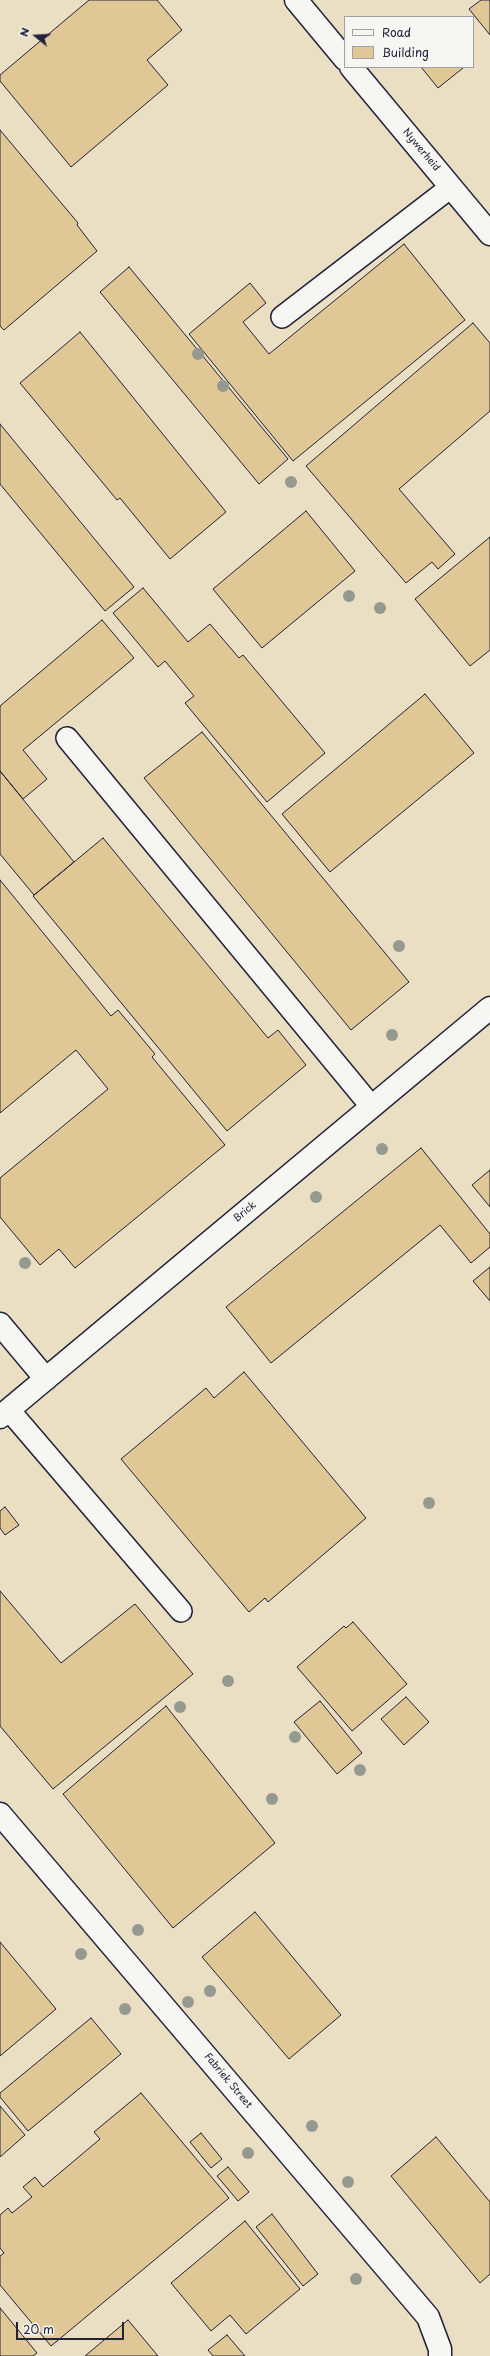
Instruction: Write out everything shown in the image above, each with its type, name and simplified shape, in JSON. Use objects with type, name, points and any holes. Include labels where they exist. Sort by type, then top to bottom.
[{"type":"street","points":[[296,0],[344,58]]},
{"type":"street","name":"Nywerheid","points":[[352,68],[490,234]]},
{"type":"street","name":"Brick","points":[[4,1414],[370,1106],[490,1008]]},
{"type":"street","points":[[0,1324],[46,1380]]},
{"type":"street","name":"Fabriek Street","points":[[1,1817],[428,2317],[440,2349],[440,2356]]},
{"type":"lane","points":[[282,317],[451,187]]},
{"type":"lane","points":[[67,738],[370,1106]]},
{"type":"lane","points":[[4,1414],[181,1611]]},
{"type":"shaded area","points":[[0,0],[490,0],[490,2356],[0,2356]]},
{"type":"building","points":[[89,0],[157,0],[182,30],[147,60],[168,85],[71,167],[0,81],[0,75]]},
{"type":"building","points":[[481,0],[490,0],[490,35],[469,9]]},
{"type":"building","points":[[422,68],[463,68],[438,88]]},
{"type":"building","points":[[0,130],[78,223],[77,225],[97,251],[4,330],[0,326]]},
{"type":"building","points":[[404,244],[465,320],[293,461],[189,334],[250,283],[266,303],[243,322],[269,354]]},
{"type":"building","points":[[129,267],[288,459],[259,484],[100,292]]},
{"type":"building","points":[[473,323],[490,343],[490,411],[399,489],[455,554],[438,569],[432,562],[406,583],[306,466]]},
{"type":"building","points":[[80,332],[226,512],[170,559],[120,498],[117,500],[20,383]]},
{"type":"building","points":[[0,424],[134,587],[105,611],[0,484]]},
{"type":"building","points":[[306,511],[355,571],[262,648],[213,589]]},
{"type":"building","points":[[490,537],[490,650],[470,666],[415,599]]},
{"type":"building","points":[[143,588],[188,642],[210,624],[239,658],[243,655],[325,753],[267,802],[185,703],[194,696],[165,661],[158,667],[113,613]]},
{"type":"building","points":[[102,620],[134,658],[23,750],[47,779],[23,799],[0,771],[0,706]]},
{"type":"building","points":[[425,694],[474,753],[330,872],[282,814]]},
{"type":"building","points":[[202,732],[409,982],[351,1030],[144,778]]},
{"type":"building","points":[[0,771],[74,862],[34,895],[0,854]]},
{"type":"building","points":[[103,838],[268,1038],[278,1030],[306,1065],[227,1131],[33,896]]},
{"type":"building","points":[[0,880],[111,1016],[118,1010],[155,1054],[152,1057],[225,1145],[75,1268],[59,1249],[40,1265],[0,1217],[0,1178],[108,1089],[76,1050],[0,1113]]},
{"type":"building","points":[[421,1148],[490,1234],[490,1247],[471,1263],[440,1225],[271,1363],[226,1307]]},
{"type":"building","points":[[490,1170],[490,1207],[472,1185]]},
{"type":"building","points":[[490,1267],[490,1301],[473,1281]]},
{"type":"building","points":[[244,1372],[366,1518],[268,1602],[265,1598],[249,1612],[121,1459],[206,1388],[214,1398]]},
{"type":"building","points":[[5,1507],[19,1525],[5,1535],[0,1528],[0,1511]]},
{"type":"building","points":[[0,1591],[61,1663],[135,1604],[193,1674],[53,1789],[0,1726]]},
{"type":"building","points":[[353,1622],[407,1684],[352,1731],[297,1667],[344,1626],[346,1628]]},
{"type":"building","points":[[406,1697],[429,1722],[404,1745],[381,1719]]},
{"type":"building","points":[[320,1701],[362,1753],[337,1774],[294,1722]]},
{"type":"building","points":[[166,1706],[275,1843],[173,1928],[63,1794]]},
{"type":"building","points":[[255,1912],[341,2015],[289,2059],[202,1957]]},
{"type":"building","points":[[0,1942],[56,2009],[0,2056]]},
{"type":"building","points":[[91,2018],[121,2054],[28,2131],[0,2097],[0,2093]]},
{"type":"building","points":[[141,2093],[229,2198],[51,2346],[0,2285],[0,2256],[4,2253],[0,2248],[0,2215],[8,2208],[12,2213],[32,2197],[23,2187],[35,2177],[43,2187],[100,2139],[94,2132]]},
{"type":"building","points":[[0,2106],[25,2135],[0,2157]]},
{"type":"building","points":[[201,2133],[222,2159],[211,2168],[190,2142]]},
{"type":"building","points":[[436,2137],[490,2202],[490,2274],[480,2283],[391,2176]]},
{"type":"building","points":[[228,2167],[249,2192],[238,2201],[217,2176]]},
{"type":"building","points":[[272,2214],[318,2274],[303,2286],[256,2227]]},
{"type":"building","points":[[245,2221],[300,2289],[246,2334],[230,2315],[211,2331],[171,2283]]},
{"type":"building","points":[[0,2308],[37,2353],[33,2356],[0,2356]]},
{"type":"building","points":[[128,2320],[158,2356],[85,2356]]},
{"type":"building","points":[[227,2335],[245,2356],[213,2356],[208,2350]]}]
